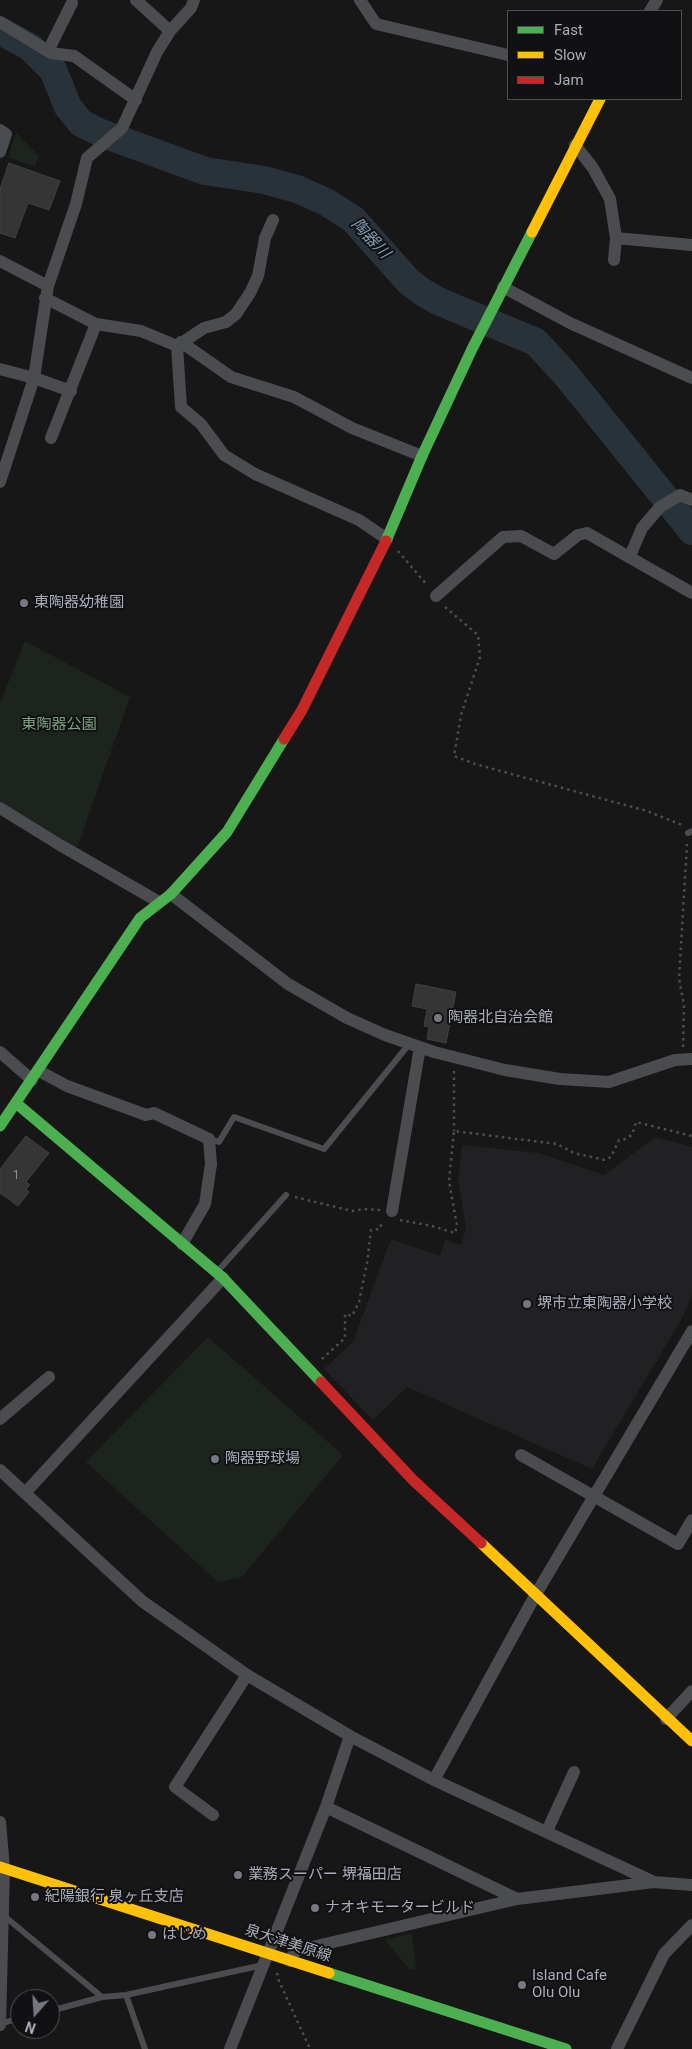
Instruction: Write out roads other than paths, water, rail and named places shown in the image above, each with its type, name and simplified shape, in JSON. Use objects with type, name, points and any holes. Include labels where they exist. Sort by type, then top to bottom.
[{"type":"street","points":[[136,0],[170,31]]},
{"type":"street","points":[[0,482],[34,378],[47,292],[76,204],[87,158],[122,128],[158,52],[170,31],[191,8],[194,0]]},
{"type":"street","points":[[360,0],[376,24],[507,55]]},
{"type":"street","points":[[48,51],[72,2]]},
{"type":"street","points":[[0,22],[48,51],[74,56],[136,100]]},
{"type":"street","points":[[0,1126],[140,918],[171,894],[227,832],[302,710],[387,539],[422,456],[472,349],[599,100]]},
{"type":"street","points":[[0,130],[6,134],[0,152]]},
{"type":"street","points":[[575,145],[594,168],[610,200],[616,238],[614,260]]},
{"type":"street","points":[[179,344],[204,328],[226,322],[236,314],[250,293],[258,276],[265,238],[273,220]]},
{"type":"street","points":[[616,238],[692,245]]},
{"type":"street","points":[[0,261],[96,324],[141,331],[179,344],[231,377],[294,397],[352,428],[422,456]]},
{"type":"street","points":[[503,287],[570,323],[692,378]]},
{"type":"street","points":[[51,438],[96,324]]},
{"type":"street","points":[[179,344],[181,407],[202,424],[224,455],[255,474],[359,520],[387,539]]},
{"type":"street","points":[[0,369],[71,391]]},
{"type":"street","points":[[630,556],[642,528],[660,507],[672,498],[680,495],[692,500]]},
{"type":"street","points":[[436,596],[503,537],[521,536],[554,554],[578,535],[587,534],[630,556],[692,593]]},
{"type":"street","points":[[0,808],[159,902]]},
{"type":"street","points":[[171,894],[288,984],[347,1018],[415,1045],[505,1070],[560,1079],[610,1082],[675,1060],[687,1059]]},
{"type":"street","points":[[391,1216],[415,1045]]},
{"type":"street","points":[[0,1052],[35,1075],[146,1116],[154,1113],[209,1139],[211,1164],[204,1204],[182,1244]]},
{"type":"street","points":[[16,1103],[220,1275],[413,1480],[536,1594],[666,1719],[692,1741]]},
{"type":"street","points":[[25,1494],[220,1275]]},
{"type":"street","points":[[434,1780],[536,1594],[692,1331]]},
{"type":"street","points":[[0,1419],[49,1377]]},
{"type":"street","points":[[521,1455],[678,1544],[692,1520]]},
{"type":"street","points":[[0,1470],[142,1601],[247,1675],[350,1736],[434,1780],[654,1882]]},
{"type":"street","points":[[213,1815],[174,1787],[247,1675]]},
{"type":"street","points":[[666,1719],[692,1691]]},
{"type":"street","points":[[230,2049],[326,1807],[350,1736]]},
{"type":"street","points":[[547,1831],[574,1772]]},
{"type":"street","points":[[326,1807],[517,1899]]},
{"type":"street","points":[[0,1822],[3,1915],[0,2024]]},
{"type":"street","name":"泉大津美原線","points":[[2,1868],[265,1959],[290,1961],[566,2049]]},
{"type":"street","points":[[290,1961],[294,1951],[517,1899],[654,1882],[692,1886]]},
{"type":"street","points":[[617,2049],[664,1954],[692,1925]]},
{"type":"lane","points":[[209,1139],[219,1142],[234,1117],[324,1149],[415,1045]]},
{"type":"lane","points":[[220,1275],[286,1195]]},
{"type":"lane","points":[[3,1915],[102,1997]]},
{"type":"lane","points":[[60,2008],[102,1997],[126,1995],[265,1959]]},
{"type":"lane","points":[[126,1995],[145,2049]]},
{"type":"waterway","name":"陶器川","points":[[0,31],[30,47],[53,70],[68,107],[81,123],[101,133],[205,171],[264,180],[297,189],[326,202],[353,219],[409,282],[424,293],[438,301],[536,342],[567,376],[692,531]]},
{"type":"place","name":"東陶器幼稚園","points":[[24,603]]},
{"type":"place","name":"陶器北自治会館","points":[[438,1018]]},
{"type":"place","name":"堺市立東陶器小学校","points":[[527,1304]]},
{"type":"place","name":"陶器野球場","points":[[215,1459]]},
{"type":"place","name":"業務スーパー 堺福田店","points":[[238,1875]]},
{"type":"place","name":"紀陽銀行 泉ヶ丘支店","points":[[35,1897]]},
{"type":"place","name":"ナオキモータービルド","points":[[315,1908]]},
{"type":"place","name":"はじめ","points":[[152,1935]]},
{"type":"place","name":"Island Cafe Olu Olu","points":[[522,1985]]},
{"type":"park label","name":"東陶器公園","points":[[59,725]]}]
